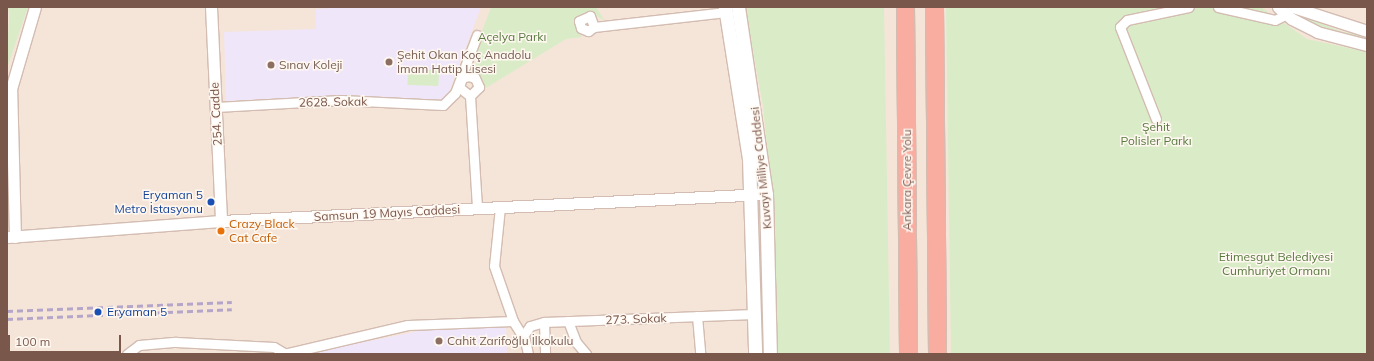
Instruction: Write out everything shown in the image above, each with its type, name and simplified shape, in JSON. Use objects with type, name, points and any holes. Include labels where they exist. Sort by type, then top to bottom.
[{"type":"highway","name":"Ankara Çevre Yolu","points":[[905,7],[908,354]]},
{"type":"highway","points":[[934,7],[937,354]]},
{"type":"main road","name":"Kuvayi Milliye Caddesi","points":[[730,9],[766,194],[770,354]]},
{"type":"main road","name":"Kuvayi Milliye Caddesi","points":[[730,9],[752,195],[755,354]]},
{"type":"street","points":[[11,237],[9,111],[13,73],[35,7]]},
{"type":"street","name":"254. Cadde","points":[[211,7],[221,221]]},
{"type":"street","points":[[1156,119],[1120,27],[1127,20],[1189,7]]},
{"type":"street","points":[[1218,7],[1275,20],[1286,9]]},
{"type":"street","points":[[594,27],[730,9]]},
{"type":"street","points":[[1286,9],[1367,31]]},
{"type":"street","points":[[1286,9],[1317,32],[1367,45]]},
{"type":"street","points":[[470,96],[460,90],[460,81],[477,35]]},
{"type":"street","points":[[460,81],[468,76],[477,80],[478,90],[470,96]]},
{"type":"street","name":"2628. Sokak","points":[[216,107],[341,100],[443,105],[450,102],[460,81]]},
{"type":"street","points":[[470,96],[477,208]]},
{"type":"street","name":"Samsun 19 Mayıs Caddesi","points":[[11,237],[221,221],[766,194]]},
{"type":"street","points":[[500,207],[494,266],[513,321],[524,336],[528,354]]},
{"type":"street","name":"273. Sokak","points":[[524,336],[530,326],[544,322],[754,314]]},
{"type":"street","points":[[697,316],[700,354]]},
{"type":"street","points":[[127,354],[139,345],[176,342],[274,348],[284,353],[408,325],[513,321]]},
{"type":"street","points":[[568,321],[576,342],[586,354]]},
{"type":"street","points":[[544,322],[545,354]]},
{"type":"shaded area","points":[[7,7],[1367,7],[1367,354],[7,354]]},
{"type":"shaded area","name":"Şehit Okan Koç Anadolu İmam Hatip Lisesi","points":[[349,7],[481,7],[446,100],[346,95],[226,101],[224,32],[316,29],[316,9]]},
{"type":"shaded area","name":"Cahit Zarifoğlu İlkokulu","points":[[506,325],[507,354],[305,354],[439,327]]},
{"type":"green space","points":[[8,7],[28,7],[7,68],[9,15]]},
{"type":"green space","name":"Açelya Parkı","points":[[491,7],[596,7],[605,21],[592,13],[581,15],[577,20],[578,31],[582,37],[566,39],[481,91],[475,74],[479,39]]},
{"type":"green space","points":[[745,7],[884,7],[890,354],[776,354],[772,195],[763,106]]},
{"type":"green space","name":"Etimesgut Belediyesi Cumhuriyet Ormanı","points":[[946,7],[1261,7],[1307,39],[1367,52],[1367,354],[951,354]]},
{"type":"green space","points":[[1293,12],[1340,31],[1367,37],[1367,40],[1322,28]]},
{"type":"green space","points":[[408,69],[439,70],[438,86],[407,85]]},
{"type":"railway","points":[[7,311],[232,302]]},
{"type":"railway","points":[[7,319],[232,309]]},
{"type":"place","name":"Şehit Okan Koç Anadolu İmam Hatip Lisesi","points":[[389,62]]},
{"type":"place","name":"Sınav Koleji","points":[[271,65]]},
{"type":"place","name":"Eryaman 5 Metro İstasyonu","points":[[211,202]]},
{"type":"place","name":"Crazy Black Cat Cafe","points":[[221,231]]},
{"type":"place","name":"Eryaman 5","points":[[98,312]]},
{"type":"place","name":"Cahit Zarifoğlu İlkokulu","points":[[439,341]]},
{"type":"park label","name":"Şehit Polisler Parkı","points":[[1156,134]]}]
